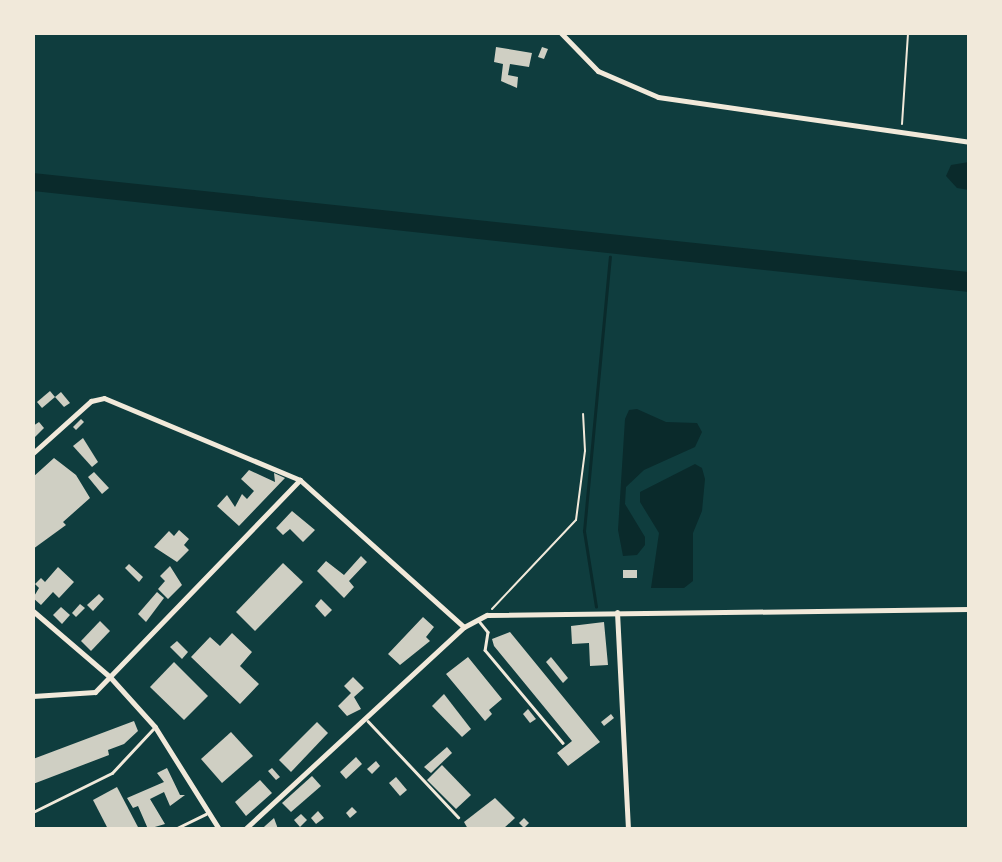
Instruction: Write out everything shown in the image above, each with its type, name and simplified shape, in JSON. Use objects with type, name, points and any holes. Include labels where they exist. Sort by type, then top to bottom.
[{"type":"street","points":[[561,33],[598,71],[643,93],[691,105],[969,142]]},
{"type":"street","points":[[33,453],[91,401],[104,398],[300,480],[464,627]]},
{"type":"street","points":[[33,696],[88,695],[110,677],[300,480]]},
{"type":"street","points":[[246,829],[368,721],[464,627],[486,615],[969,610]]},
{"type":"street","points":[[33,611],[110,677],[155,727],[219,829]]},
{"type":"street","points":[[617,612],[628,829]]},
{"type":"lane","points":[[476,619],[488,632],[485,650],[563,743]]},
{"type":"lane","points":[[368,721],[458,817]]},
{"type":"lane","points":[[33,812],[112,773],[155,727]]},
{"type":"lane","points":[[175,829],[209,812]]},
{"type":"path","points":[[902,132],[908,33]]},
{"type":"path","points":[[486,615],[576,520],[586,451],[583,414]]},
{"type":"water","points":[[969,162],[969,190],[957,188],[946,176],[951,165]]},
{"type":"water","points":[[33,173],[969,272],[969,292],[33,191]]},
{"type":"water","points":[[637,409],[666,422],[697,423],[702,432],[695,447],[644,470],[626,487],[625,504],[645,537],[645,545],[637,555],[623,556],[618,530],[625,419],[629,410]]},
{"type":"water","points":[[695,464],[702,468],[705,479],[702,511],[693,533],[693,581],[684,588],[651,588],[659,533],[640,502],[640,492]]},
{"type":"building","points":[[496,47],[532,53],[529,67],[510,64],[508,75],[518,77],[517,88],[501,81],[503,64],[494,62]]},
{"type":"building","points":[[542,47],[548,49],[544,59],[538,57]]},
{"type":"building","points":[[50,391],[55,397],[42,408],[37,402]]},
{"type":"building","points":[[61,392],[70,403],[64,407],[55,397]]},
{"type":"building","points":[[81,419],[84,422],[76,430],[73,427]]},
{"type":"building","points":[[39,422],[44,428],[33,439],[33,426]]},
{"type":"building","points":[[83,438],[98,462],[92,467],[73,446]]},
{"type":"building","points":[[54,458],[76,475],[90,498],[63,522],[66,525],[33,549],[33,477]]},
{"type":"building","points":[[249,470],[275,482],[274,473],[285,478],[239,526],[217,506],[227,495],[235,507],[242,494],[247,499],[254,491],[241,479]]},
{"type":"building","points":[[94,472],[109,488],[102,494],[88,477]]},
{"type":"building","points":[[292,511],[315,530],[303,542],[290,529],[283,535],[276,528]]},
{"type":"building","points":[[179,530],[189,539],[184,545],[189,550],[177,562],[154,547],[169,531],[174,536]]},
{"type":"building","points":[[361,556],[367,562],[349,581],[354,587],[344,598],[317,571],[326,561],[344,575]]},
{"type":"building","points":[[283,563],[303,582],[255,631],[236,612]]},
{"type":"building","points":[[129,564],[143,577],[139,582],[125,568]]},
{"type":"building","points":[[170,566],[182,585],[168,599],[158,589],[165,581],[160,576]]},
{"type":"building","points":[[58,567],[74,582],[59,598],[53,592],[41,605],[33,598],[39,588],[35,584],[41,578],[45,582]]},
{"type":"building","points":[[623,570],[637,570],[637,578],[623,578]]},
{"type":"building","points":[[157,592],[164,598],[146,622],[138,614]]},
{"type":"building","points":[[99,594],[104,599],[93,611],[87,605]]},
{"type":"building","points":[[321,599],[332,610],[325,617],[315,606]]},
{"type":"building","points":[[80,604],[85,608],[76,617],[72,613]]},
{"type":"building","points":[[61,607],[70,615],[62,624],[53,615]]},
{"type":"building","points":[[423,617],[434,627],[426,637],[430,641],[400,665],[388,654]]},
{"type":"building","points":[[100,621],[110,631],[91,651],[81,641]]},
{"type":"building","points":[[604,622],[608,665],[590,666],[589,643],[572,644],[571,626]]},
{"type":"building","points":[[510,632],[600,742],[568,766],[557,753],[572,741],[494,646],[492,639]]},
{"type":"building","points":[[232,633],[252,652],[240,666],[259,684],[240,704],[191,657],[210,637],[220,646]]},
{"type":"building","points":[[177,641],[188,652],[182,659],[170,647]]},
{"type":"building","points":[[468,657],[502,699],[489,710],[492,714],[485,721],[446,674]]},
{"type":"building","points":[[551,657],[568,678],[563,683],[546,662]]},
{"type":"building","points":[[174,662],[208,696],[184,720],[150,687]]},
{"type":"building","points":[[353,677],[364,688],[354,697],[361,709],[347,716],[338,706],[351,693],[344,686]]},
{"type":"building","points":[[444,694],[471,729],[462,737],[432,706]]},
{"type":"building","points":[[528,709],[536,719],[530,723],[523,714]]},
{"type":"building","points":[[611,714],[614,718],[604,726],[601,722]]},
{"type":"building","points":[[134,721],[138,731],[124,744],[108,750],[109,755],[33,784],[33,759]]},
{"type":"building","points":[[317,722],[328,733],[291,772],[279,760]]},
{"type":"building","points":[[231,732],[253,756],[222,783],[201,759]]},
{"type":"building","points":[[447,747],[452,753],[431,773],[424,767]]},
{"type":"building","points":[[356,757],[362,764],[346,779],[340,772]]},
{"type":"building","points":[[376,761],[380,766],[372,774],[367,769]]},
{"type":"building","points":[[442,765],[471,795],[456,809],[427,780]]},
{"type":"building","points":[[167,768],[180,795],[185,795],[170,806],[164,792],[150,799],[165,824],[148,829],[138,806],[133,808],[127,798],[164,782],[157,773]]},
{"type":"building","points":[[272,768],[280,777],[276,780],[268,771]]},
{"type":"building","points":[[312,776],[321,786],[291,812],[282,803]]},
{"type":"building","points":[[396,777],[407,790],[400,796],[389,783]]},
{"type":"building","points":[[260,780],[272,793],[246,816],[235,802]]},
{"type":"building","points":[[117,787],[139,829],[108,829],[93,800]]},
{"type":"building","points":[[495,798],[515,818],[503,829],[468,829],[464,822]]},
{"type":"building","points":[[352,807],[357,812],[350,818],[346,813]]},
{"type":"building","points":[[318,811],[324,818],[316,824],[311,818]]},
{"type":"building","points":[[301,814],[307,820],[300,827],[294,820]]},
{"type":"building","points":[[274,818],[278,829],[262,829],[265,826]]},
{"type":"building","points":[[524,818],[529,823],[524,828],[519,823]]},
{"type":"waterway","points":[[596,607],[584,531],[610,257]]}]
